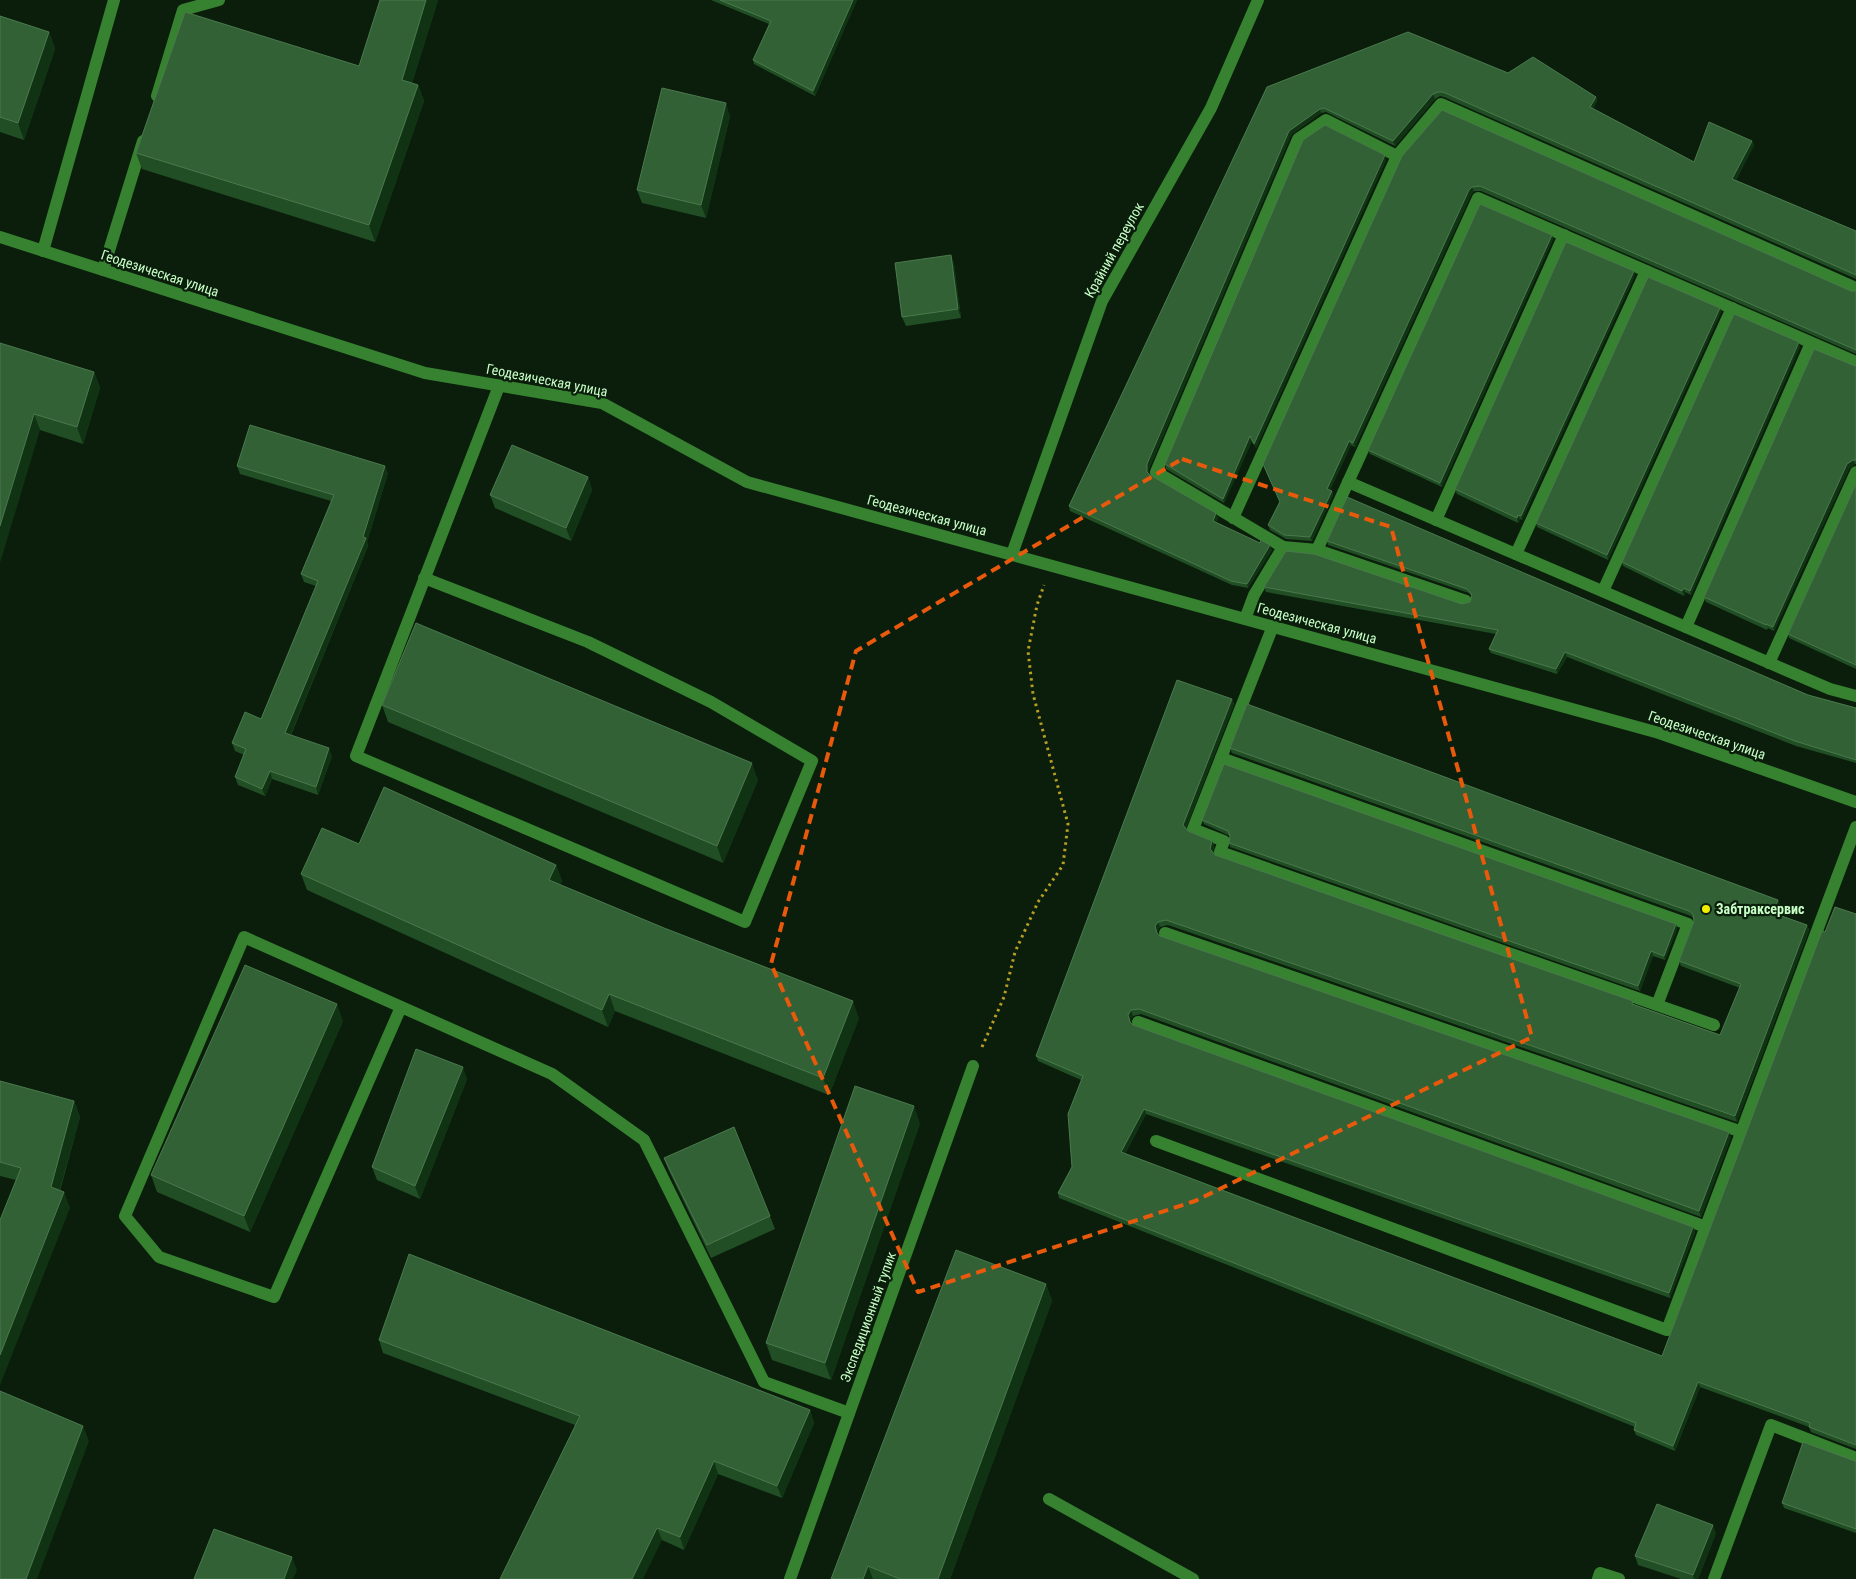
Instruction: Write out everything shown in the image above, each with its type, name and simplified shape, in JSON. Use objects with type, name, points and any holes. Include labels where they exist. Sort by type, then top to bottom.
[{"type":"street","points":[[43,251],[114,0]]},
{"type":"street","points":[[152,112],[183,10],[219,0]]},
{"type":"street","name":"Крайний переулок","points":[[1012,554],[1102,301],[1211,108],[1258,0]]},
{"type":"street","points":[[1233,518],[1397,156],[1441,104],[1856,288]]},
{"type":"street","points":[[1397,156],[1326,120],[1298,139],[1156,472],[1283,547],[1317,550],[1466,601]]},
{"type":"street","points":[[102,270],[146,131]]},
{"type":"street","points":[[1317,550],[1478,198],[1856,362]]},
{"type":"street","points":[[1436,520],[1564,235]]},
{"type":"street","name":"Геодезическая улица","points":[[0,237],[425,373],[602,404],[747,482],[1659,733],[1856,802]]},
{"type":"street","points":[[1516,554],[1646,271]]},
{"type":"street","points":[[1603,591],[1732,308]]},
{"type":"street","points":[[1686,627],[1812,343]]},
{"type":"street","points":[[424,578],[588,642],[711,702],[812,761],[745,922],[356,756],[424,578],[499,386]]},
{"type":"street","points":[[1769,662],[1856,472]]},
{"type":"street","points":[[1348,482],[1830,688],[1856,695]]},
{"type":"street","points":[[1245,618],[1254,595],[1283,547]]},
{"type":"street","points":[[1273,626],[1193,829],[1224,841],[1220,852],[1714,1025]]},
{"type":"street","points":[[1221,758],[1688,924],[1657,1005]]},
{"type":"street","points":[[1156,1141],[1667,1330],[1856,827]]},
{"type":"street","points":[[1165,933],[1742,1132]]},
{"type":"street","points":[[401,1007],[274,1297],[160,1257],[125,1216],[244,937],[552,1074],[644,1140],[764,1382],[850,1413]]},
{"type":"street","points":[[1138,1022],[1706,1227]]},
{"type":"street","name":"Экспедиционный тупик","points":[[790,1579],[973,1066]]},
{"type":"street","points":[[1714,1579],[1771,1425],[1856,1458]]},
{"type":"street","points":[[1049,1499],[1193,1579]]},
{"type":"street","points":[[1599,1576],[1619,1579]]},
{"type":"path","points":[[973,1066],[1004,996],[1015,952],[1038,902],[1064,865],[1068,824],[1033,694],[1028,651],[1037,605],[1050,565]]},
{"type":"highlighted area","points":[[1182,459],[1391,527],[1532,1037],[1195,1201],[918,1292],[771,964],[856,651]]},
{"type":"building","points":[[380,0],[426,0],[402,80],[418,85],[369,225],[136,153],[185,12],[359,66]]},
{"type":"building","points":[[720,0],[853,0],[813,91],[753,60],[771,21]]},
{"type":"building","points":[[0,16],[49,32],[18,123],[0,117]]},
{"type":"building","points":[[1408,32],[1508,73],[1533,57],[1596,97],[1590,107],[1694,162],[1709,122],[1752,141],[1732,179],[1856,231],[1856,275],[1443,92],[1433,94],[1393,141],[1324,108],[1320,109],[1289,131],[1147,464],[1147,472],[1150,475],[1216,513],[1213,521],[1260,543],[1261,540],[1270,545],[1247,584],[1231,581],[1069,506],[1267,87]]},
{"type":"building","points":[[662,88],[726,103],[701,205],[637,190]]},
{"type":"building","points":[[1442,110],[1851,291],[1856,291],[1856,350],[1480,186],[1472,187],[1353,443],[1349,441],[1327,489],[1332,491],[1310,537],[1284,535],[1268,525],[1280,502],[1263,464],[1402,156]]},
{"type":"building","points":[[1325,125],[1385,155],[1254,444],[1250,436],[1223,499],[1165,464],[1303,140]]},
{"type":"building","points":[[1480,204],[1552,235],[1440,483],[1368,450]]},
{"type":"building","points":[[1566,242],[1634,271],[1521,516],[1518,515],[1517,518],[1455,489]]},
{"type":"building","points":[[951,255],[958,309],[902,317],[895,263]]},
{"type":"building","points":[[1648,277],[1720,308],[1607,555],[1536,523]]},
{"type":"building","points":[[1734,314],[1799,342],[1690,591],[1684,588],[1682,591],[1622,562]]},
{"type":"building","points":[[0,343],[94,372],[77,427],[34,414],[0,526]]},
{"type":"building","points":[[1814,349],[1856,365],[1856,460],[1847,464],[1773,627],[1704,597]]},
{"type":"building","points":[[250,425],[385,466],[363,537],[366,538],[285,733],[329,748],[316,787],[270,771],[262,789],[235,777],[246,749],[232,743],[245,712],[261,719],[318,581],[301,574],[334,495],[237,466]]},
{"type":"building","points":[[512,445],[588,477],[566,528],[490,495]]},
{"type":"building","points":[[1856,484],[1856,665],[1788,634]]},
{"type":"building","points":[[1347,497],[1808,695],[1856,708],[1856,760],[1795,741],[1565,652],[1556,669],[1489,649],[1498,630],[1264,587],[1286,551],[1314,554],[1462,604],[1470,602],[1472,595],[1467,589],[1327,541]]},
{"type":"building","points":[[416,623],[752,763],[717,846],[382,705]]},
{"type":"building","points":[[1177,680],[1232,699],[1183,825],[1188,831],[1212,841],[1210,849],[1215,855],[1633,1001],[1632,1004],[1720,1035],[1741,984],[1679,961],[1694,921],[1693,914],[1689,911],[1230,748],[1247,704],[1778,900],[1773,913],[1807,925],[1735,1116],[1166,920],[1158,922],[1155,926],[1160,936],[1729,1132],[1699,1211],[1139,1009],[1131,1010],[1128,1015],[1133,1025],[1693,1227],[1669,1293],[1144,1109],[1121,1152],[1662,1356],[1822,931],[1825,932],[1835,907],[1856,914],[1856,1445],[1809,1427],[1810,1423],[1698,1382],[1673,1446],[1634,1430],[1636,1423],[1058,1193],[1072,1167],[1068,1114],[1083,1076],[1036,1056]]},
{"type":"building","points":[[1224,764],[1676,924],[1664,956],[1651,951],[1638,986],[1229,843],[1230,836],[1228,831],[1202,820]]},
{"type":"building","points":[[384,787],[556,865],[549,880],[664,928],[853,1001],[823,1078],[609,994],[602,1010],[301,874],[322,828],[359,844]]},
{"type":"building","points":[[245,965],[337,1004],[244,1216],[151,1175]]},
{"type":"building","points":[[416,1049],[463,1067],[415,1186],[372,1167]]},
{"type":"building","points":[[0,1081],[74,1101],[51,1187],[64,1192],[0,1355],[0,1220],[21,1168],[0,1162]]},
{"type":"building","points":[[855,1086],[914,1106],[825,1363],[766,1343]]},
{"type":"building","points":[[734,1127],[770,1216],[707,1245],[664,1158]]},
{"type":"building","points":[[956,1250],[1046,1284],[938,1579],[900,1579],[868,1566],[863,1579],[831,1579]]},
{"type":"building","points":[[409,1254],[810,1410],[777,1486],[714,1461],[680,1537],[657,1528],[632,1579],[500,1579],[580,1416],[379,1340]]},
{"type":"building","points":[[0,1391],[83,1426],[26,1579],[0,1579]]},
{"type":"building","points":[[1803,1442],[1856,1461],[1856,1529],[1782,1503]]},
{"type":"building","points":[[1657,1504],[1713,1525],[1693,1575],[1635,1556]]},
{"type":"building","points":[[214,1529],[292,1557],[284,1579],[194,1579]]},
{"type":"place","name":"Забтраксервис","points":[[1706,909]]}]
